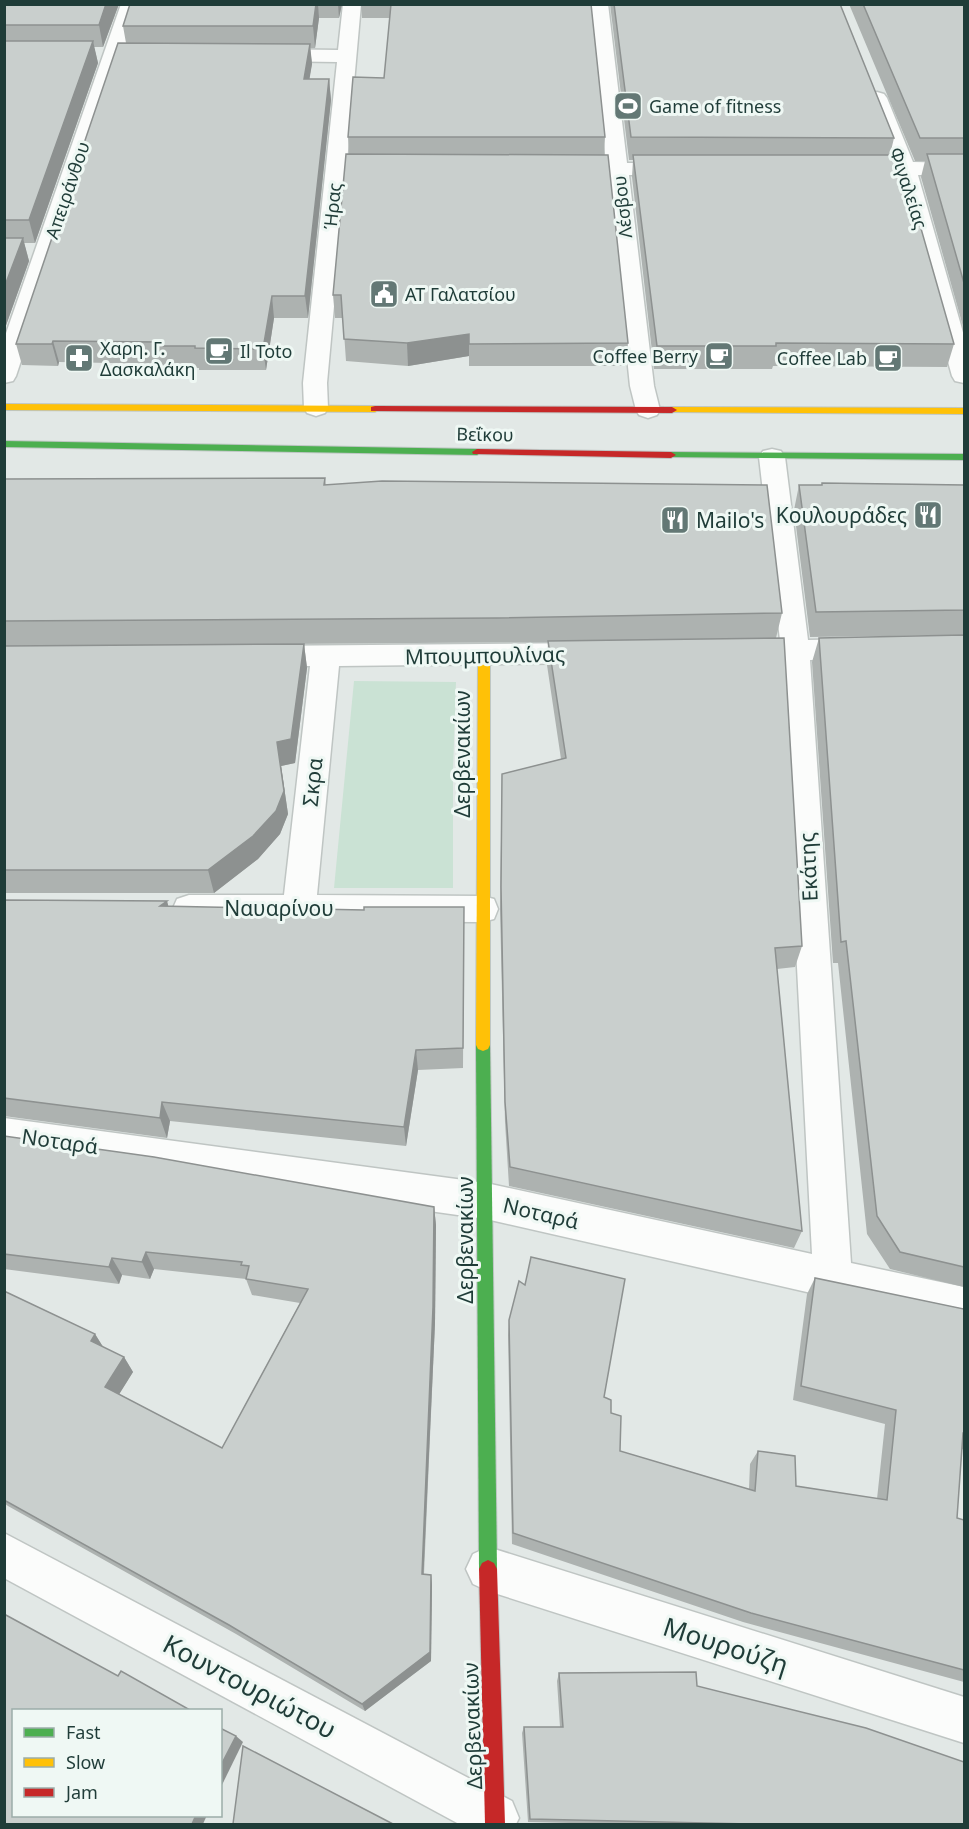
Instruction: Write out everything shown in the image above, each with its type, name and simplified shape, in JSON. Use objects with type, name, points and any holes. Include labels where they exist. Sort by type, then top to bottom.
[{"type":"main road","name":"Βεΐκου","points":[[4,407],[964,411]]},
{"type":"main road","name":"Βεΐκου","points":[[4,444],[772,457],[964,457]]},
{"type":"main road","name":"Δερβενακίων","points":[[484,655],[482,909],[488,1569],[495,1821]]},
{"type":"street","name":"Απειράνθου","points":[[4,376],[36,252],[104,55],[130,4]]},
{"type":"street","name":"Ήρας","points":[[316,408],[315,383],[352,4]]},
{"type":"street","name":"Λέσβου","points":[[599,4],[642,386],[648,410]]},
{"type":"street","points":[[104,55],[137,55]]},
{"type":"street","points":[[243,55],[347,56]]},
{"type":"street","name":"Φιγαλείας","points":[[870,81],[905,168],[964,376]]},
{"type":"street","points":[[336,168],[406,168]]},
{"type":"street","points":[[547,168],[701,169]]},
{"type":"street","points":[[845,168],[964,169]]},
{"type":"street","name":"Εκάτης","points":[[772,457],[795,650],[833,1278]]},
{"type":"street","points":[[711,651],[886,649]]},
{"type":"street","name":"Μπουμπουλίνας","points":[[231,656],[615,653]]},
{"type":"street","name":"Σκρα","points":[[299,908],[326,656]]},
{"type":"street","name":"Ναυαρίνου","points":[[158,908],[482,909]]},
{"type":"street","name":"Νοταρά","points":[[4,1134],[486,1201],[964,1306]]},
{"type":"street","name":"Κουντουριώτου","points":[[4,1554],[495,1821]]},
{"type":"street","name":"Μουρούζη","points":[[488,1569],[964,1720]]},
{"type":"green space","points":[[354,681],[456,682],[453,888],[334,888]]},
{"type":"building","points":[[4,4],[106,4],[99,25],[4,25]]},
{"type":"building","points":[[130,4],[316,4],[313,26],[123,26]]},
{"type":"building","points":[[391,4],[591,4],[605,137],[348,137],[353,77],[384,78]]},
{"type":"building","points":[[614,4],[840,4],[894,138],[631,137]]},
{"type":"building","points":[[863,4],[964,4],[964,138],[920,138]]},
{"type":"building","points":[[4,41],[93,41],[29,220],[4,220]]},
{"type":"building","points":[[118,43],[310,44],[304,79],[329,79],[305,296],[272,296],[263,349],[159,346],[160,342],[53,341],[52,344],[16,344]]},
{"type":"building","points":[[346,154],[608,155],[628,343],[469,344],[469,334],[407,343],[344,339],[341,295],[333,295]]},
{"type":"building","points":[[927,154],[964,154],[964,283]]},
{"type":"building","points":[[633,155],[900,155],[954,344],[776,343],[776,346],[657,346]]},
{"type":"building","points":[[4,238],[23,238],[4,288]]},
{"type":"building","points":[[325,478],[324,485],[382,481],[767,485],[782,613],[497,618],[4,621],[4,479]]},
{"type":"building","points":[[822,483],[964,485],[964,610],[816,612],[799,485],[822,485]]},
{"type":"building","points":[[964,635],[964,1267],[900,1252],[877,1216],[846,941],[841,942],[819,638]]},
{"type":"building","points":[[784,638],[802,946],[775,948],[802,1231],[510,1167],[505,1102],[501,887],[502,774],[566,758],[548,641]]},
{"type":"building","points":[[304,644],[291,739],[277,742],[284,791],[276,811],[253,836],[208,870],[4,870],[4,646]]},
{"type":"building","points":[[4,900],[167,901],[160,906],[364,910],[364,907],[464,907],[463,1048],[416,1050],[404,1127],[162,1102],[160,1118],[4,1098]]},
{"type":"building","points":[[4,1136],[154,1157],[434,1207],[433,1307],[422,1574],[431,1575],[430,1652],[362,1704],[229,1625],[4,1500],[4,1291],[95,1334],[91,1341],[124,1357],[105,1387],[222,1448],[308,1289],[246,1279],[249,1266],[241,1265],[242,1262],[146,1252],[142,1262],[112,1258],[109,1267],[4,1254]]},
{"type":"building","points":[[531,1257],[625,1279],[604,1397],[611,1400],[611,1413],[621,1416],[620,1451],[755,1491],[758,1451],[795,1456],[796,1486],[887,1500],[896,1410],[801,1386],[815,1278],[964,1309],[964,1433],[957,1518],[964,1520],[964,1670],[751,1613],[513,1533],[509,1320],[519,1281],[525,1285]]},
{"type":"building","points":[[4,1614],[118,1676],[121,1671],[188,1709],[12,1709],[12,1817],[195,1817],[192,1824],[4,1824]]},
{"type":"building","points":[[696,1672],[697,1686],[866,1728],[964,1762],[964,1824],[750,1824],[530,1819],[524,1727],[563,1727],[559,1673]]},
{"type":"building","points":[[222,1729],[236,1736],[222,1763]]},
{"type":"building","points":[[243,1746],[393,1824],[233,1824]]},
{"type":"traffic: fast","points":[[4,444],[477,452]]},
{"type":"traffic: fast","points":[[671,455],[964,457]]},
{"type":"traffic: fast","points":[[483,1045],[488,1569]]},
{"type":"traffic: slow","points":[[4,407],[375,409]]},
{"type":"traffic: slow","points":[[672,410],[964,411]]},
{"type":"traffic: slow","points":[[483,1045],[484,655]]},
{"type":"traffic: jam","points":[[375,409],[672,410]]},
{"type":"traffic: jam","points":[[477,452],[671,455]]},
{"type":"traffic: jam","points":[[488,1569],[495,1824]]},
{"type":"place","name":"Game of fitness","points":[[628,106]]},
{"type":"place","name":"ΑΤ Γαλατσίου","points":[[384,294]]},
{"type":"place","name":"Il Toto","points":[[219,351]]},
{"type":"place","name":"Coffee Berry","points":[[719,356]]},
{"type":"place","name":"Χαρη. Γ. Δασκαλάκη","points":[[79,358]]},
{"type":"place","name":"Coffee Lab","points":[[888,358]]},
{"type":"place","name":"Κουλουράδες","points":[[928,515]]},
{"type":"place","name":"Mailo's","points":[[675,520]]}]
